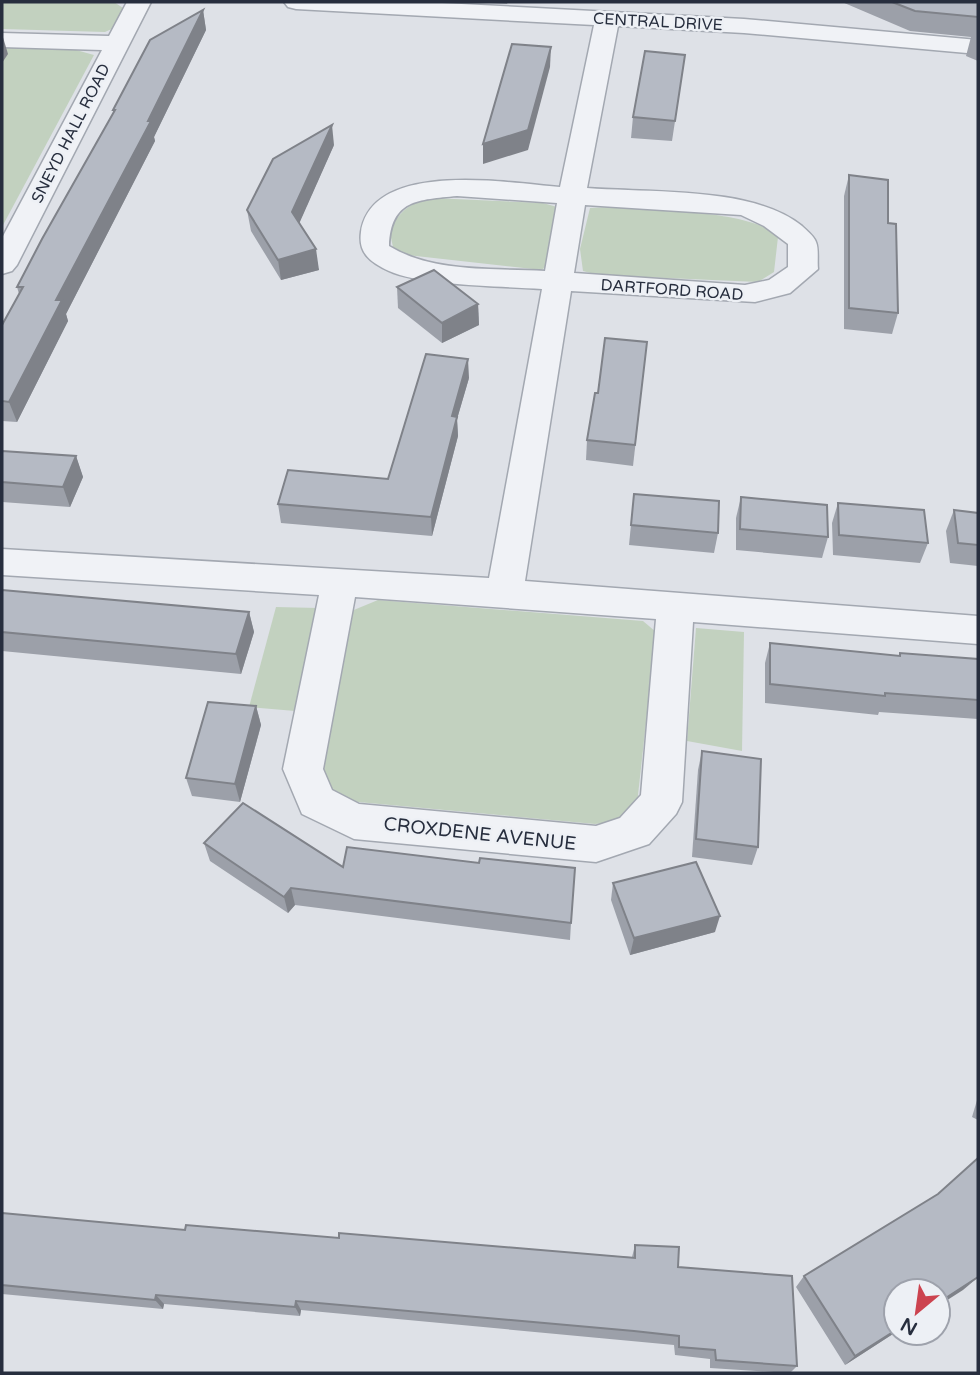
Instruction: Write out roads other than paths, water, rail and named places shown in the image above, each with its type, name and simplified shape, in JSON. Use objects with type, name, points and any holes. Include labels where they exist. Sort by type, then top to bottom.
[{"type":"street","name":"SNEYD HALL ROAD","points":[[2,265],[139,2]]},
{"type":"street","name":"CENTRAL DRIVE","points":[[296,2],[607,19],[745,14],[978,47]]},
{"type":"street","points":[[505,593],[572,197],[607,19]]},
{"type":"street","points":[[2,40],[116,43]]},
{"type":"street","name":"DARTFORD ROAD","points":[[457,188],[572,197],[741,207],[760,211],[781,222],[802,242],[803,268],[788,285],[759,294],[443,273],[400,265],[374,249],[373,231],[380,213],[396,198],[457,188]]},
{"type":"street","points":[[2,562],[339,585],[505,593],[978,630]]},
{"type":"street","name":"CROXDENE AVENUE","points":[[339,585],[303,769],[317,802],[354,821],[596,844],[634,831],[661,802],[676,608]]}]
